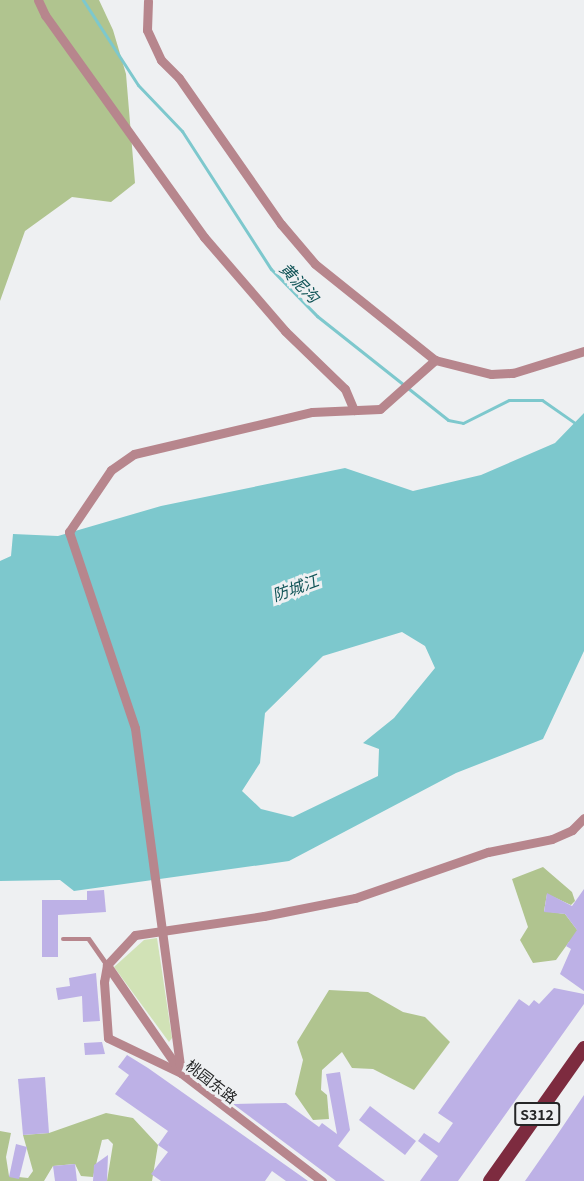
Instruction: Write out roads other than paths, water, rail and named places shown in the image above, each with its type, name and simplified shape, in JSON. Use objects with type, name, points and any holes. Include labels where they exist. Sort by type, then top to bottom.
[{"type":"main road","name":"S312","points":[[490,1181],[584,1048]]},
{"type":"street","points":[[38,0],[45,15],[204,237],[285,331],[345,389],[354,410]]},
{"type":"street","points":[[148,1],[147,30],[152,45],[281,224],[315,264],[435,360],[491,374],[513,373],[584,351]]},
{"type":"street","points":[[181,1073],[135,728],[69,532],[111,470],[134,454],[312,412],[381,409],[435,360]]},
{"type":"street","points":[[181,1073],[107,965],[135,935],[264,916],[355,898],[488,852],[552,839],[572,830],[584,818]]},
{"type":"street","name":"桃园东路","points":[[107,965],[104,982],[108,1038],[181,1073],[322,1181]]},
{"type":"lane","points":[[63,939],[89,939],[107,965]]},
{"type":"water","name":"防城江","points":[[584,413],[584,651],[543,739],[456,773],[289,861],[74,891],[60,880],[0,881],[0,561],[11,556],[13,534],[58,536],[161,506],[345,468],[413,491],[481,475],[555,443]],"holes":[[[402,632],[425,646],[435,668],[394,718],[363,743],[379,749],[378,776],[293,817],[261,809],[242,791],[260,763],[265,713],[323,656]]]},
{"type":"waterway","name":"黄泥沟","points":[[83,0],[138,85],[182,131],[271,269],[317,316],[448,420],[463,423],[509,400],[542,400],[575,423]]}]
